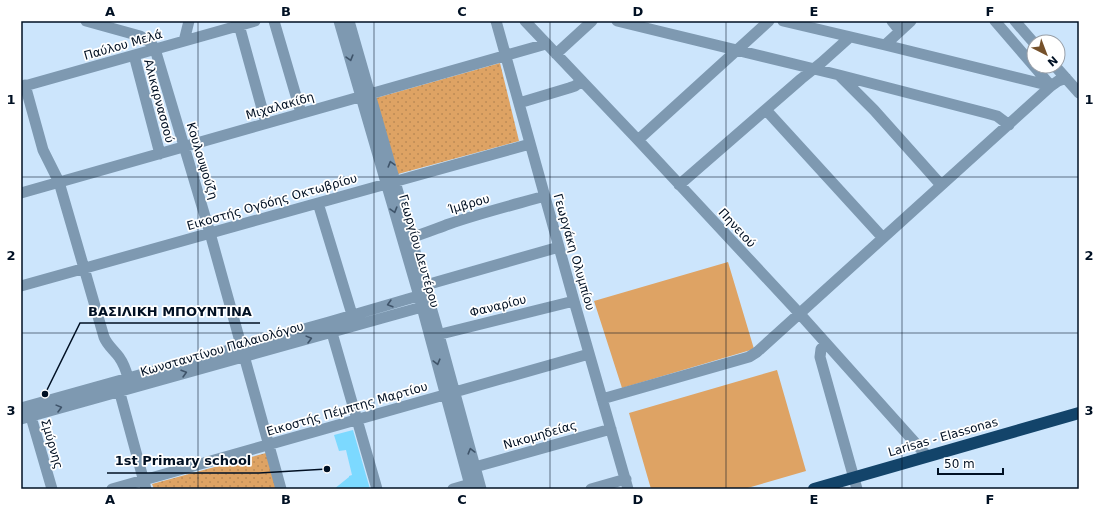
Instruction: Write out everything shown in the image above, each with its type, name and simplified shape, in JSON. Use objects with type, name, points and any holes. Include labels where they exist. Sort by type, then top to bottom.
[{"type":"highway","name":"Larisas - Elassonas","points":[[814,489],[856,483],[927,456],[1079,413]]},
{"type":"street","points":[[86,21],[101,23],[133,34],[150,42],[155,49]]},
{"type":"street","points":[[184,41],[189,21]]},
{"type":"street","name":"Παύλου Μελά","points":[[23,86],[255,21]]},
{"type":"street","points":[[274,21],[301,113]]},
{"type":"street","name":"Γεωργίου Δευτέρου","points":[[339,21],[366,95]]},
{"type":"street","name":"Γεωργίου Δευτέρου","points":[[349,21],[366,95],[435,336],[475,486]]},
{"type":"street","name":"Γεωργάκη Ολυμπίου","points":[[496,21],[627,484]]},
{"type":"street","name":"Πηνειού","points":[[524,21],[638,140],[799,313],[927,456]]},
{"type":"street","points":[[556,54],[592,21]]},
{"type":"street","points":[[618,21],[813,68],[997,116],[1009,125]]},
{"type":"street","points":[[638,140],[769,21]]},
{"type":"street","points":[[783,21],[1051,86]]},
{"type":"street","points":[[892,21],[900,30]]},
{"type":"street","points":[[885,45],[911,21]]},
{"type":"street","points":[[995,21],[1051,86]]},
{"type":"street","points":[[1015,21],[1026,34]]},
{"type":"street","points":[[239,25],[266,123]]},
{"type":"street","points":[[680,185],[850,37]]},
{"type":"street","name":"Μιχαλακίδη","points":[[21,193],[546,44]]},
{"type":"street","name":"Κουλουψούζη","points":[[155,49],[210,233],[281,489]]},
{"type":"street","name":"Αλικαρνασσού","points":[[134,55],[160,154]]},
{"type":"street","points":[[1062,74],[1079,93]]},
{"type":"street","points":[[839,75],[874,110],[941,186]]},
{"type":"street","points":[[602,399],[749,357],[757,352],[1051,86],[1066,78]]},
{"type":"street","points":[[519,103],[575,86],[581,82]]},
{"type":"street","points":[[23,86],[43,150],[59,182],[104,337],[108,345],[125,366],[128,378]]},
{"type":"street","points":[[766,110],[883,238]]},
{"type":"street","name":"Εικοστής Ογδόης Οκτωβρίου","points":[[21,286],[530,144]]},
{"type":"street","name":"Ίμβρου","points":[[407,238],[545,196]]},
{"type":"street","points":[[318,203],[354,320]]},
{"type":"street","name":"Κωνσταντίνου Παλαιολόγου","points":[[354,320],[422,291],[559,247]]},
{"type":"street","name":"Φαναρίου","points":[[435,336],[574,300]]},
{"type":"street","name":"Κωνσταντίνου Παλαιολόγου","points":[[25,412],[354,320],[426,306]]},
{"type":"street","points":[[331,327],[377,489]]},
{"type":"street","points":[[826,343],[821,349],[820,357],[856,483]]},
{"type":"street","name":"Κωνσταντίνου Παλαιολόγου","points":[[118,386],[128,378],[242,352]]},
{"type":"street","name":"Εικοστής Πέμπτης Μαρτίου","points":[[112,489],[145,484],[269,445],[589,354]]},
{"type":"street","points":[[118,386],[145,484]]},
{"type":"street","name":"Γεωργίου Δευτέρου","points":[[450,393],[475,467],[475,486]]},
{"type":"street","name":"Σμύρνης","points":[[25,412],[52,489]]},
{"type":"street","name":"Νικομηδείας","points":[[475,467],[611,429]]},
{"type":"street","points":[[591,489],[627,484]]},
{"type":"street","points":[[453,489],[475,486]]},
{"type":"shaded area","points":[[500,63],[519,141],[398,174],[376,98]]},
{"type":"shaded area","points":[[728,262],[754,349],[622,388],[594,301]]},
{"type":"shaded area","points":[[777,370],[806,471],[744,489],[651,489],[629,413]]},
{"type":"shaded area","points":[[266,453],[276,489],[154,489],[152,484]]},
{"type":"building","points":[[353,430],[370,489],[334,489],[352,475],[346,450],[339,451],[334,435]]},
{"type":"place","name":"ΒΑΣΙΛΙΚΗ ΜΠΟΥΝΤΙΝΑ","points":[[45,394]]},
{"type":"place","name":"1st Primary school","points":[[327,469]]}]
